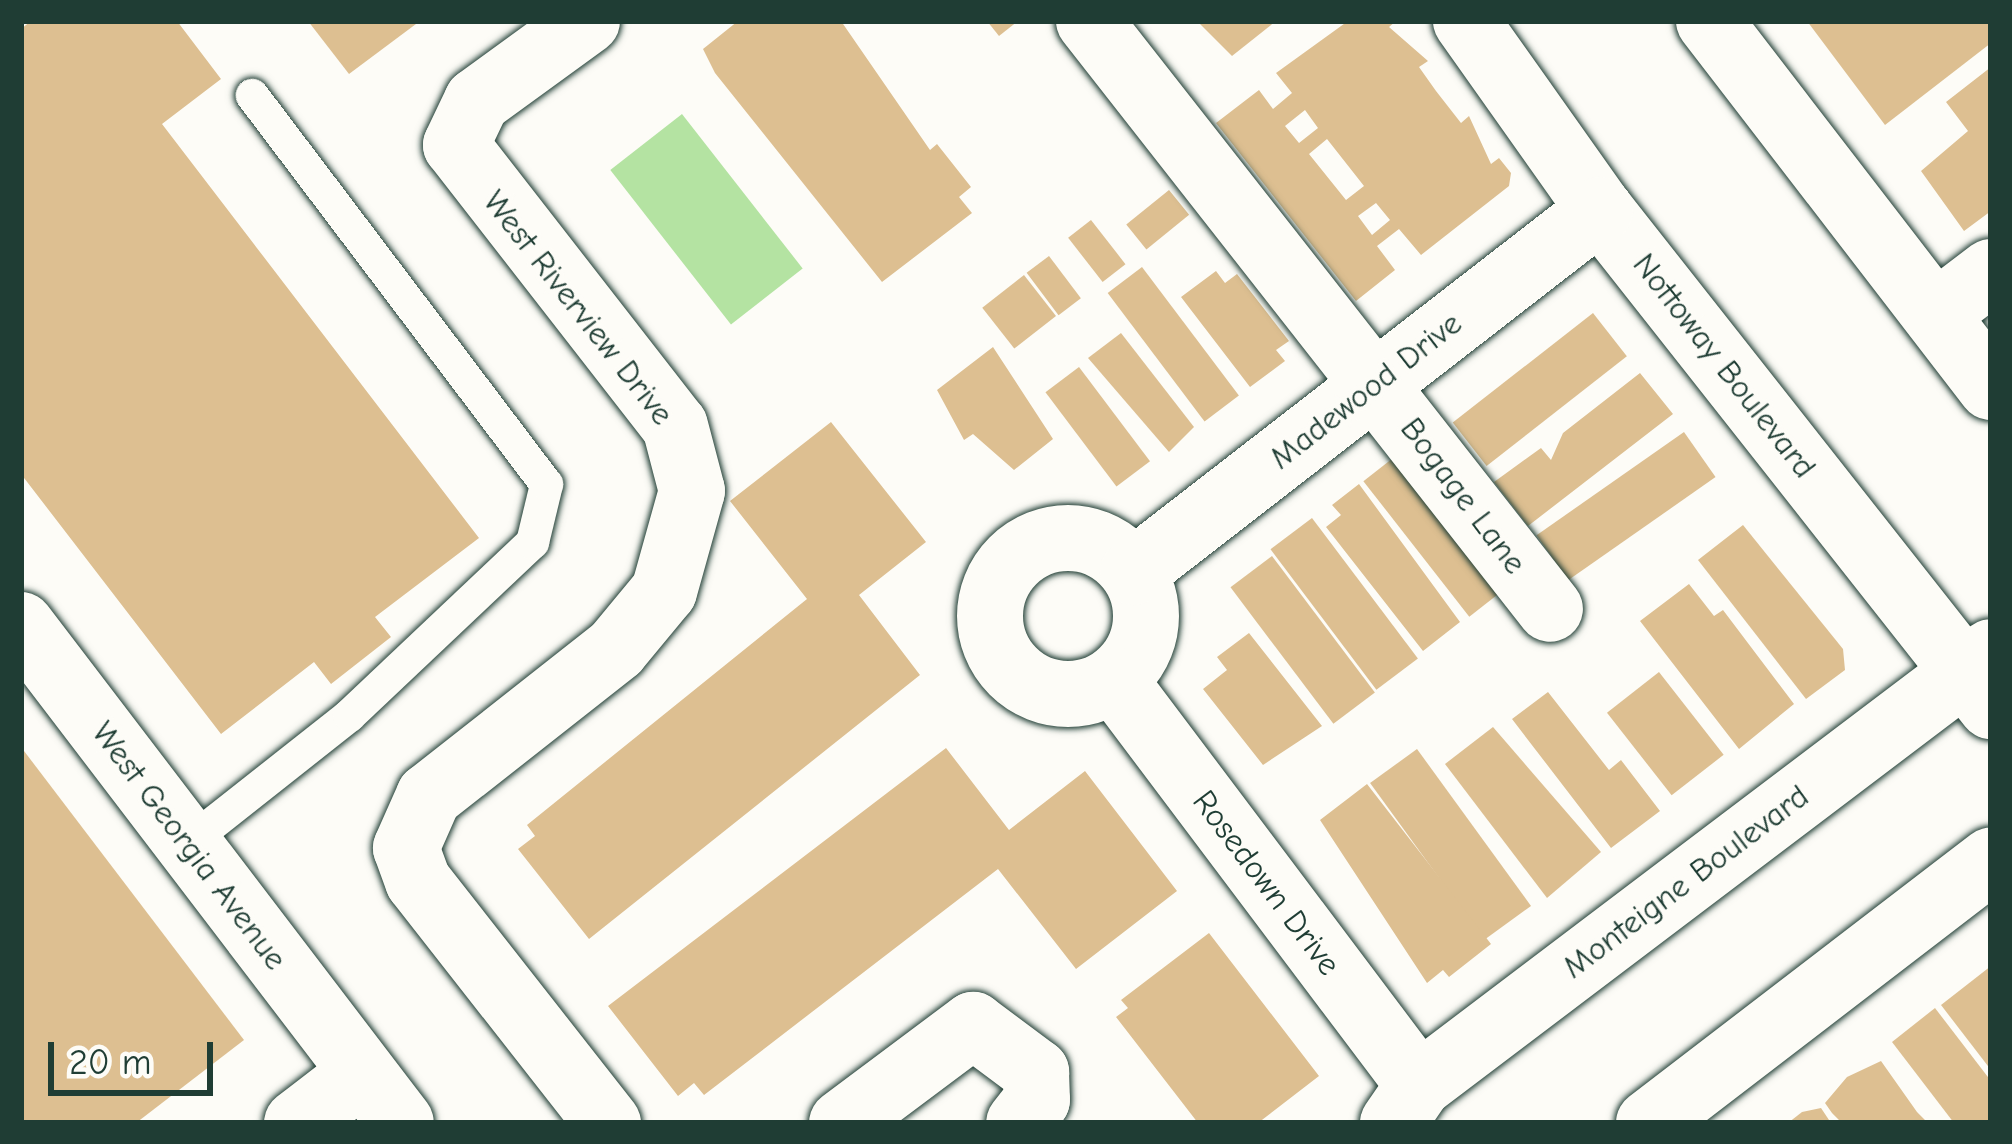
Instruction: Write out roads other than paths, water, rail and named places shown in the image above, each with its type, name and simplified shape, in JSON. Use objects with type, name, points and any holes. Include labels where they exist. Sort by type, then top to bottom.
[{"type":"street","name":"West Riverview Drive","points":[[586,21],[477,101],[456,145],[675,426],[692,491],[664,591],[616,649],[428,796],[406,848],[418,881],[608,1123]]},
{"type":"street","points":[[1088,21],[1376,382]]},
{"type":"street","name":"Nottoway Boulevard","points":[[1466,21],[1600,210],[1982,676]]},
{"type":"street","points":[[1709,21],[1991,387]]},
{"type":"street","name":"Madewood Drive","points":[[1133,572],[1600,210]]},
{"type":"street","points":[[1936,314],[1991,272]]},
{"type":"street","name":"Bogage Lane","points":[[1376,382],[1550,609]]},
{"type":"street","points":[[1064,537],[1102,547],[1133,572],[1145,630],[1114,680],[1064,695],[1037,689],[999,654],[990,603],[1016,557],[1064,537]]},
{"type":"street","name":"West Georgia Avenue","points":[[21,625],[381,1098]]},
{"type":"street","name":"Monteigne Boulevard","points":[[1406,1104],[1982,676]]},
{"type":"street","name":"Rosedown Drive","points":[[1114,680],[1406,1104]]},
{"type":"street","points":[[1648,1123],[1991,861]]},
{"type":"street","points":[[842,1123],[973,1025],[1036,1072],[1037,1100],[1019,1123]]},
{"type":"street","points":[[297,1123],[381,1098]]},
{"type":"lane","points":[[187,843],[349,715],[532,542],[546,484],[252,95]]}]
